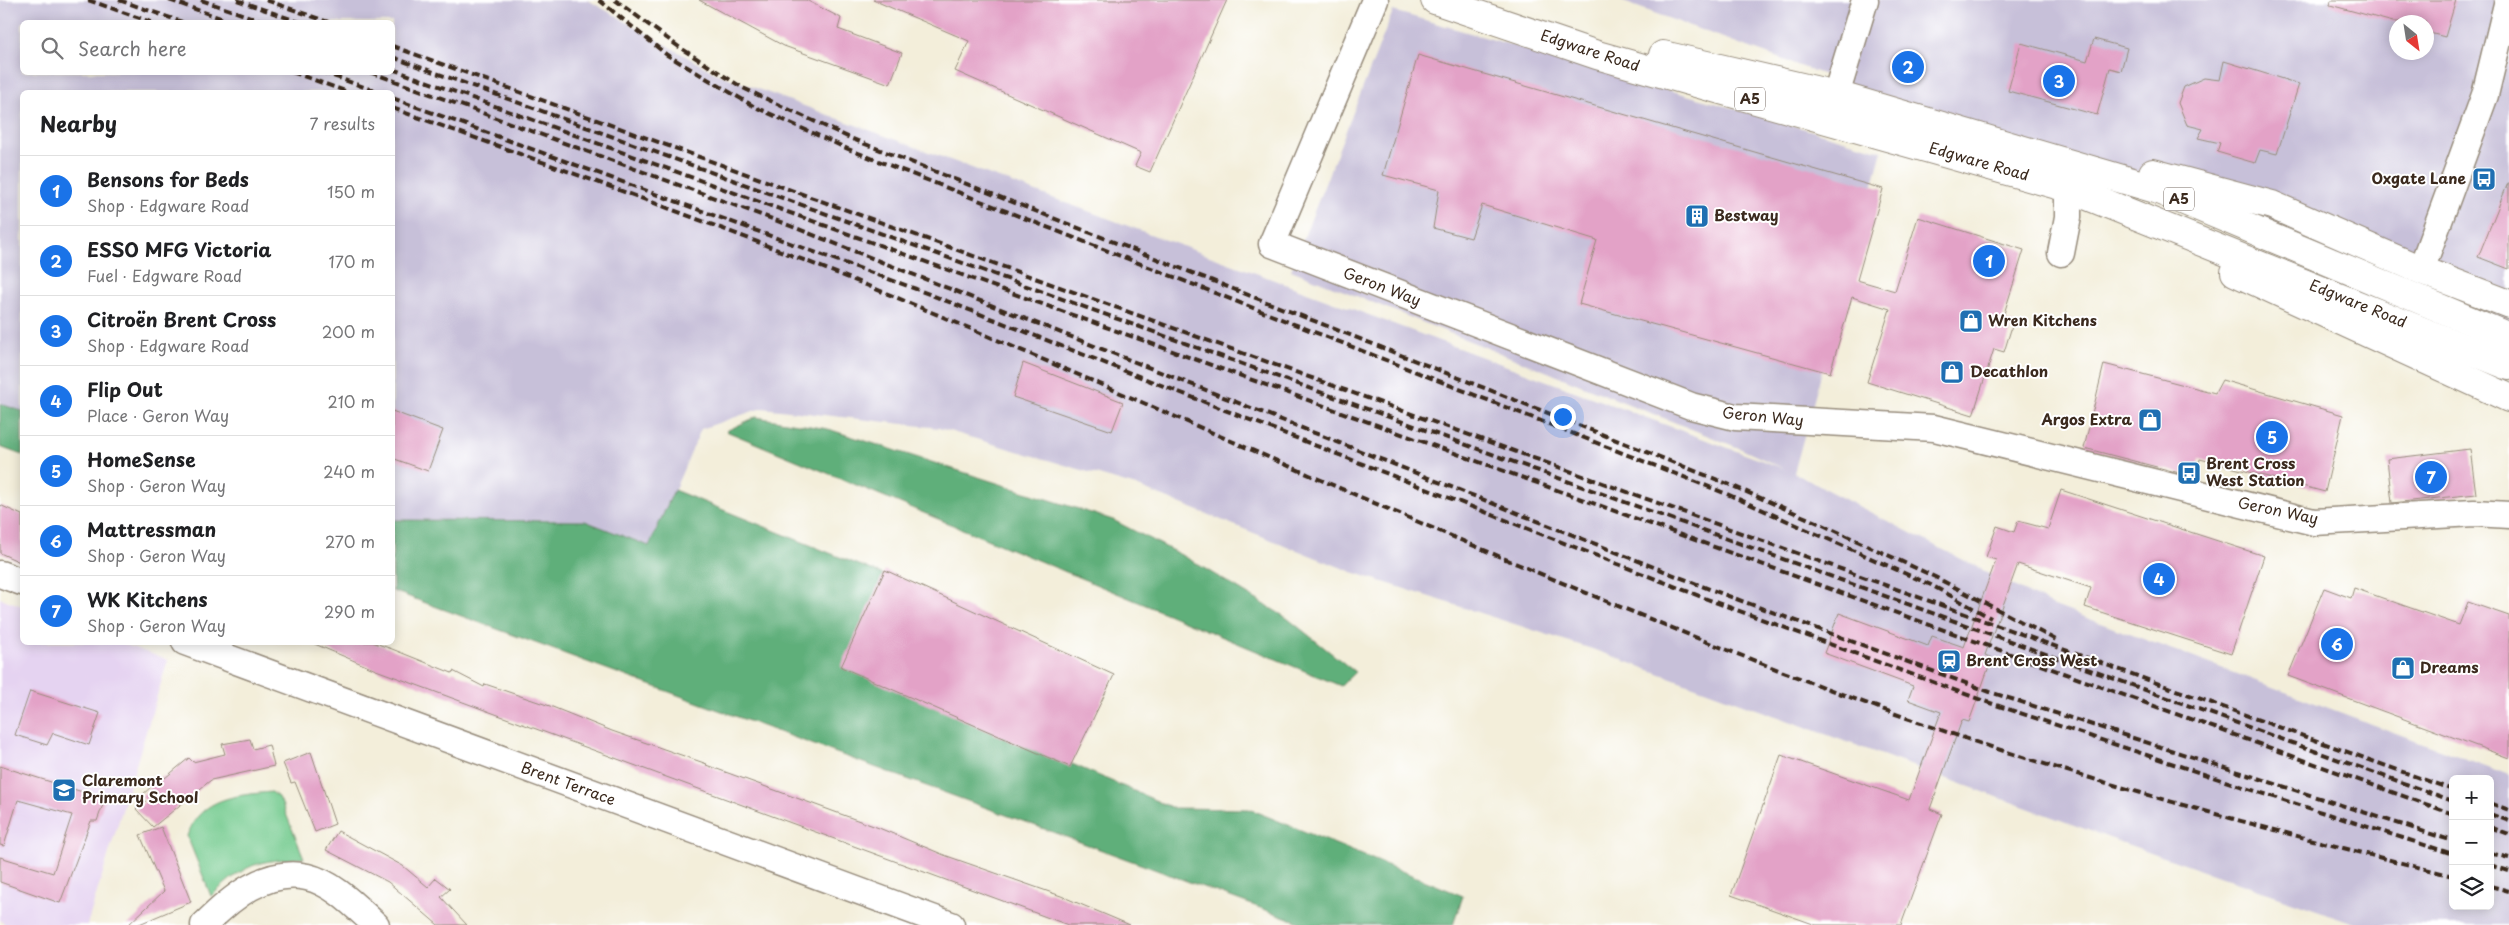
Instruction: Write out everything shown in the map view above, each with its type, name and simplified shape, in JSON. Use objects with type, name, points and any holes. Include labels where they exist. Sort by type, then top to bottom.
[{"type":"main road","name":"Edgware Road","points":[[1435,0],[1597,55],[2068,188],[2509,366]]},
{"type":"main road","name":"Edgware Road","points":[[1488,0],[1566,27],[1681,60],[1836,95],[2156,189],[2509,338]]},
{"type":"main road","points":[[1836,95],[1949,118],[2272,205],[2421,270],[2509,304]]},
{"type":"main road","points":[[2068,188],[2252,281],[2508,398]]},
{"type":"street","name":"Geron Way","points":[[1375,0],[1272,244],[1691,406],[1735,417],[1934,428],[2314,522],[2474,513],[2509,515]]},
{"type":"street","points":[[1836,95],[1864,0]]},
{"type":"street","points":[[2421,270],[2485,95],[2508,0]]},
{"type":"street","points":[[2061,253],[2068,217],[2068,188]]},
{"type":"street","points":[[0,574],[20,581]]},
{"type":"street","name":"Brent Terrace","points":[[193,645],[952,925]]},
{"type":"street","points":[[204,925],[250,886],[276,876],[308,877],[336,891],[376,925]]},
{"type":"shaded area","points":[[0,0],[588,0],[715,73],[1785,469],[1739,448],[1291,270],[1393,11],[1882,151],[1794,473],[2049,604],[2509,775],[2509,925],[2360,925],[2115,840],[1592,649],[1352,572],[1136,486],[939,428],[762,408],[701,429],[650,547],[585,521],[395,520],[395,90],[20,90],[20,410],[0,404]]},
{"type":"shaded area","points":[[1618,0],[2509,0],[2509,329],[2424,292]]},
{"type":"shaded area","name":"Claremont Primary School","points":[[0,598],[20,605],[20,645],[127,645],[168,660],[87,925],[5,925],[0,920]]},
{"type":"green space","points":[[0,404],[20,410],[20,454],[0,447]]},
{"type":"green space","points":[[756,417],[828,429],[1113,520],[1187,558],[1287,618],[1355,672],[1341,686],[726,431]]},
{"type":"green space","points":[[674,490],[889,577],[845,665],[1173,808],[1249,809],[1463,896],[1453,925],[1307,925],[395,592],[395,520],[585,521],[649,546]]},
{"type":"green space","points":[[272,792],[280,799],[304,858],[274,861],[253,866],[234,877],[211,896],[187,836],[193,823],[201,813],[221,801],[233,797]]},
{"type":"building","points":[[699,0],[806,0],[841,18],[838,29],[902,53],[890,84],[784,46]]},
{"type":"building","points":[[873,0],[1227,0],[1150,172],[1135,166],[1141,153],[955,71],[969,41]]},
{"type":"building","points":[[2331,0],[2456,0],[2445,37],[2434,34],[2434,15],[2389,15],[2389,21],[2330,5]]},
{"type":"building","points":[[2094,39],[2127,48],[2121,71],[2110,68],[2097,115],[2008,91],[2021,43],[2087,61]]},
{"type":"building","name":"Bestway","points":[[1418,55],[1883,189],[1857,280],[1895,291],[1918,217],[2024,250],[2002,320],[2013,323],[2004,352],[1994,349],[1973,415],[1867,382],[1890,309],[1852,297],[1830,373],[1579,304],[1597,240],[1482,205],[1471,238],[1433,228],[1439,190],[1383,175]]},
{"type":"building","points":[[2224,61],[2299,84],[2277,154],[2260,150],[2255,163],[2217,152],[2220,143],[2198,138],[2203,129],[2187,125],[2178,103],[2184,87],[2204,78],[2220,80]]},
{"type":"building","points":[[2509,183],[2509,269],[2478,257]]},
{"type":"building","points":[[1023,363],[1123,402],[1112,431],[1013,397]]},
{"type":"building","points":[[2104,364],[2215,393],[2222,380],[2343,415],[2325,492],[2200,459],[2195,477],[2084,448]]},
{"type":"building","points":[[395,412],[443,430],[428,471],[395,459]]},
{"type":"building","points":[[2470,449],[2476,494],[2392,503],[2387,459]]},
{"type":"building","points":[[2061,490],[2264,556],[2231,654],[2085,607],[2091,588],[2018,564],[1985,655],[1992,658],[1969,722],[1962,720],[1930,809],[1942,814],[1901,925],[1816,925],[1731,895],[1781,755],[1909,800],[1941,712],[1908,700],[1913,686],[1824,653],[1839,613],[1928,646],[1932,636],[1964,647],[1996,560],[1986,557],[1997,526],[2014,532],[2018,521],[2048,529]]},
{"type":"building","points":[[0,505],[20,514],[20,562],[0,553]]},
{"type":"building","points":[[885,570],[1114,675],[1070,767],[841,667]]},
{"type":"building","points":[[2324,588],[2351,598],[2354,588],[2459,625],[2468,602],[2509,616],[2509,758],[2288,676]]},
{"type":"building","points":[[317,645],[381,645],[452,673],[453,671],[484,687],[485,684],[550,706],[612,731],[879,828],[944,855],[1061,896],[1130,925],[1068,925],[376,670]]},
{"type":"building","points":[[30,691],[100,713],[89,745],[53,733],[47,745],[15,735]]},
{"type":"building","points":[[250,739],[253,749],[269,745],[274,766],[211,780],[153,827],[136,809],[146,801],[141,796],[163,776],[165,778],[189,758],[193,762],[225,754],[222,744]]},
{"type":"building","points":[[311,752],[335,824],[315,832],[295,782],[291,783],[283,763]]},
{"type":"building","points":[[0,766],[105,799],[97,821],[91,821],[60,903],[0,882],[0,857],[53,873],[72,815],[18,800],[4,846],[0,845]]},
{"type":"building","points":[[161,827],[191,902],[137,925],[128,925],[164,891],[140,835]]},
{"type":"building","points":[[338,831],[403,866],[428,887],[436,878],[450,889],[441,897],[467,925],[438,925],[388,882],[326,850]]},
{"type":"railway","points":[[88,0],[145,20]]},
{"type":"railway","points":[[119,0],[176,20]]},
{"type":"railway","points":[[169,0],[226,20]]},
{"type":"railway","points":[[201,0],[259,20]]},
{"type":"railway","points":[[237,0],[293,20]]},
{"type":"railway","points":[[266,0],[322,20]]},
{"type":"railway","points":[[599,0],[667,55],[755,107],[848,149],[1727,494],[1931,585],[1991,618]]},
{"type":"railway","points":[[615,0],[679,47],[743,88],[850,138],[1728,484],[1823,525],[1935,577],[2058,641]]},
{"type":"railway","points":[[395,47],[2449,789]]},
{"type":"railway","points":[[395,58],[2449,800]]},
{"type":"railway","points":[[395,70],[2449,813]]},
{"type":"railway","points":[[300,75],[342,90]]},
{"type":"railway","points":[[330,75],[372,90]]},
{"type":"railway","points":[[378,75],[783,223],[1712,590],[1990,692],[2449,840]]},
{"type":"railway","points":[[395,99],[916,289],[1707,599],[1987,702],[2449,853]]},
{"type":"railway","points":[[395,109],[663,206],[864,284],[1408,518],[1648,618],[1890,712],[2099,781],[2240,821],[2449,875]]},
{"type":"railway","points":[[2494,804],[2509,810]]},
{"type":"railway","points":[[2494,815],[2509,821]]},
{"type":"railway","points":[[2494,828],[2509,834]]},
{"type":"railway","points":[[2494,854],[2509,858]]},
{"type":"railway","points":[[2494,866],[2509,871]]},
{"type":"railway","points":[[2494,887],[2509,891]]},
{"type":"place","name":"ESSO MFG Victoria","points":[[1908,67]]},
{"type":"place","name":"Citroën Brent Cross","points":[[2059,81]]},
{"type":"place","name":"Oxgate Lane","points":[[2484,179]]},
{"type":"place","name":"Bestway","points":[[1697,216]]},
{"type":"place","name":"Bensons for Beds","points":[[1989,261]]},
{"type":"place","name":"Wren Kitchens","points":[[1971,321]]},
{"type":"place","name":"Decathlon","points":[[1952,372]]},
{"type":"place","name":"Argos Extra","points":[[2150,420]]},
{"type":"place","name":"HomeSense","points":[[2272,437]]},
{"type":"place","name":"Brent Cross West Station","points":[[2189,473]]},
{"type":"place","name":"WK Kitchens","points":[[2431,477]]},
{"type":"place","name":"Flip Out","points":[[2159,579]]},
{"type":"place","name":"Mattressman","points":[[2337,644]]},
{"type":"place","name":"Brent Cross West","points":[[1949,661]]},
{"type":"place","name":"Dreams","points":[[2403,668]]},
{"type":"place","name":"Claremont Primary School","points":[[64,790]]}]
